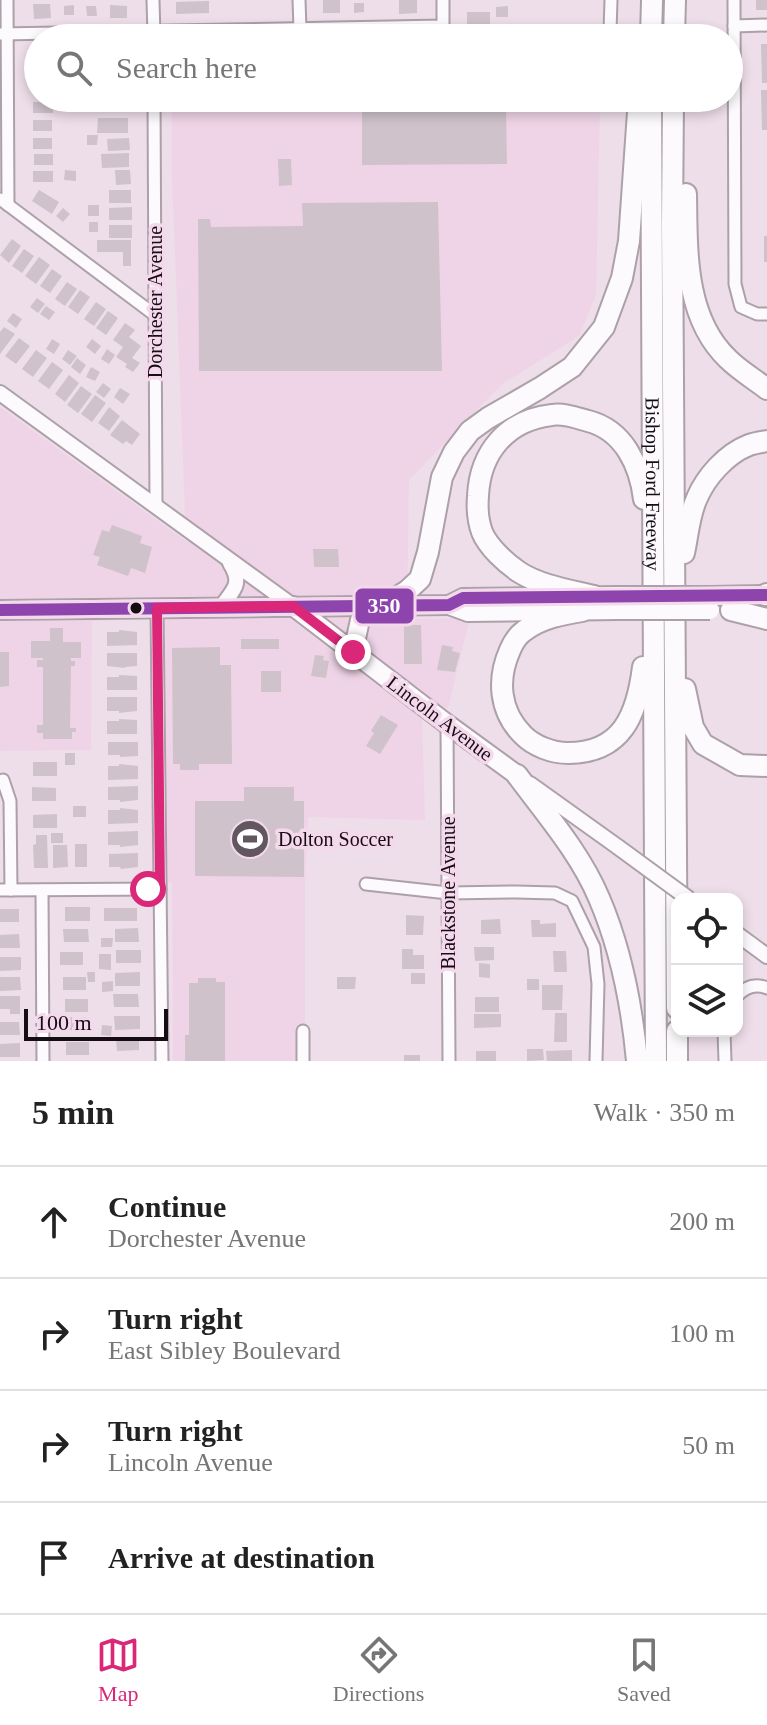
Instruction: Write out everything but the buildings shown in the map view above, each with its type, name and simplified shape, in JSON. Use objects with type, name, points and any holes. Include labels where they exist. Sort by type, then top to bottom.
[{"type":"highway","points":[[651,24],[652,0]]},
{"type":"highway","points":[[674,24],[675,0]]},
{"type":"highway","points":[[380,605],[407,591],[420,579],[442,477],[454,452],[470,431],[572,367],[604,327],[622,278],[629,241],[638,112]]},
{"type":"highway","name":"Bishop Ford Freeway","points":[[651,112],[656,1061]]},
{"type":"highway","name":"Bishop Ford Freeway","points":[[673,112],[677,965]]},
{"type":"highway","points":[[682,112],[689,273],[694,296],[714,342],[727,358],[767,389]]},
{"type":"highway","points":[[588,604],[519,572],[498,554],[482,533],[477,508],[478,484],[485,460],[496,442],[516,427],[555,414],[594,422],[609,430],[619,438],[637,468],[653,536]]},
{"type":"highway","points":[[675,588],[696,499],[710,476],[724,460],[747,445],[767,441]]},
{"type":"highway","points":[[588,604],[523,631],[504,665],[502,701],[523,735],[540,747],[560,753],[599,749],[624,728],[639,694],[643,661],[653,624]]},
{"type":"highway","points":[[731,610],[767,619]]},
{"type":"highway","points":[[675,661],[687,694],[693,727],[703,744],[740,765],[767,766]]},
{"type":"highway","points":[[517,775],[572,848],[599,898],[619,956],[634,1026],[637,1061]]},
{"type":"highway","points":[[677,1037],[677,1061]]},
{"type":"main road","points":[[710,603],[731,610],[766,598]]},
{"type":"main road","points":[[0,610],[449,605],[468,612],[766,598]]},
{"type":"main road","points":[[353,652],[360,620],[380,605]]},
{"type":"main road","name":"Lincoln Avenue","points":[[293,606],[517,775]]},
{"type":"street","points":[[7,0],[4,34],[4,202],[155,315]]},
{"type":"street","points":[[153,0],[154,24]]},
{"type":"street","points":[[299,0],[300,24]]},
{"type":"street","points":[[443,0],[443,24]]},
{"type":"street","points":[[610,24],[611,0]]},
{"type":"street","points":[[734,0],[734,24]]},
{"type":"street","points":[[743,26],[767,25]]},
{"type":"street","points":[[4,34],[24,34]]},
{"type":"street","name":"Dorchester Avenue","points":[[154,112],[156,506]]},
{"type":"street","points":[[734,112],[735,284],[741,307],[757,314],[767,314]]},
{"type":"street","name":"Lincoln Avenue","points":[[0,393],[293,606]]},
{"type":"street","points":[[221,607],[237,582],[237,574],[227,559]]},
{"type":"street","points":[[157,608],[162,1061]]},
{"type":"street","name":"Blackstone Avenue","points":[[447,724],[449,1061]]},
{"type":"street","name":"Lincoln Avenue","points":[[517,775],[681,893]]},
{"type":"street","points":[[3,780],[10,801],[5,890],[160,889]]},
{"type":"street","points":[[366,884],[448,893],[555,893],[572,901],[594,947],[598,984],[596,1061]]},
{"type":"street","points":[[42,890],[43,1061]]},
{"type":"street","points":[[743,938],[767,956]]},
{"type":"street","points":[[743,989],[759,984],[767,988]]},
{"type":"street","points":[[303,1031],[303,1061]]},
{"type":"street","points":[[724,1037],[725,1061]]},
{"type":"shaded area","points":[[172,112],[600,112],[596,295],[579,336],[501,385],[409,480],[407,619],[470,618],[448,708],[422,717],[425,820],[308,817],[305,1061],[173,1061],[172,883],[152,880],[150,619],[92,621],[91,750],[0,751],[0,407],[186,541]]},
{"type":"transit line","name":"350","points":[[0,610],[449,605],[463,598],[767,595]]},
{"type":"place","name":"Dolton Soccer","points":[[250,839]]},
{"type":"route","points":[[148,889],[160,889],[157,608],[293,606],[353,652]]}]
